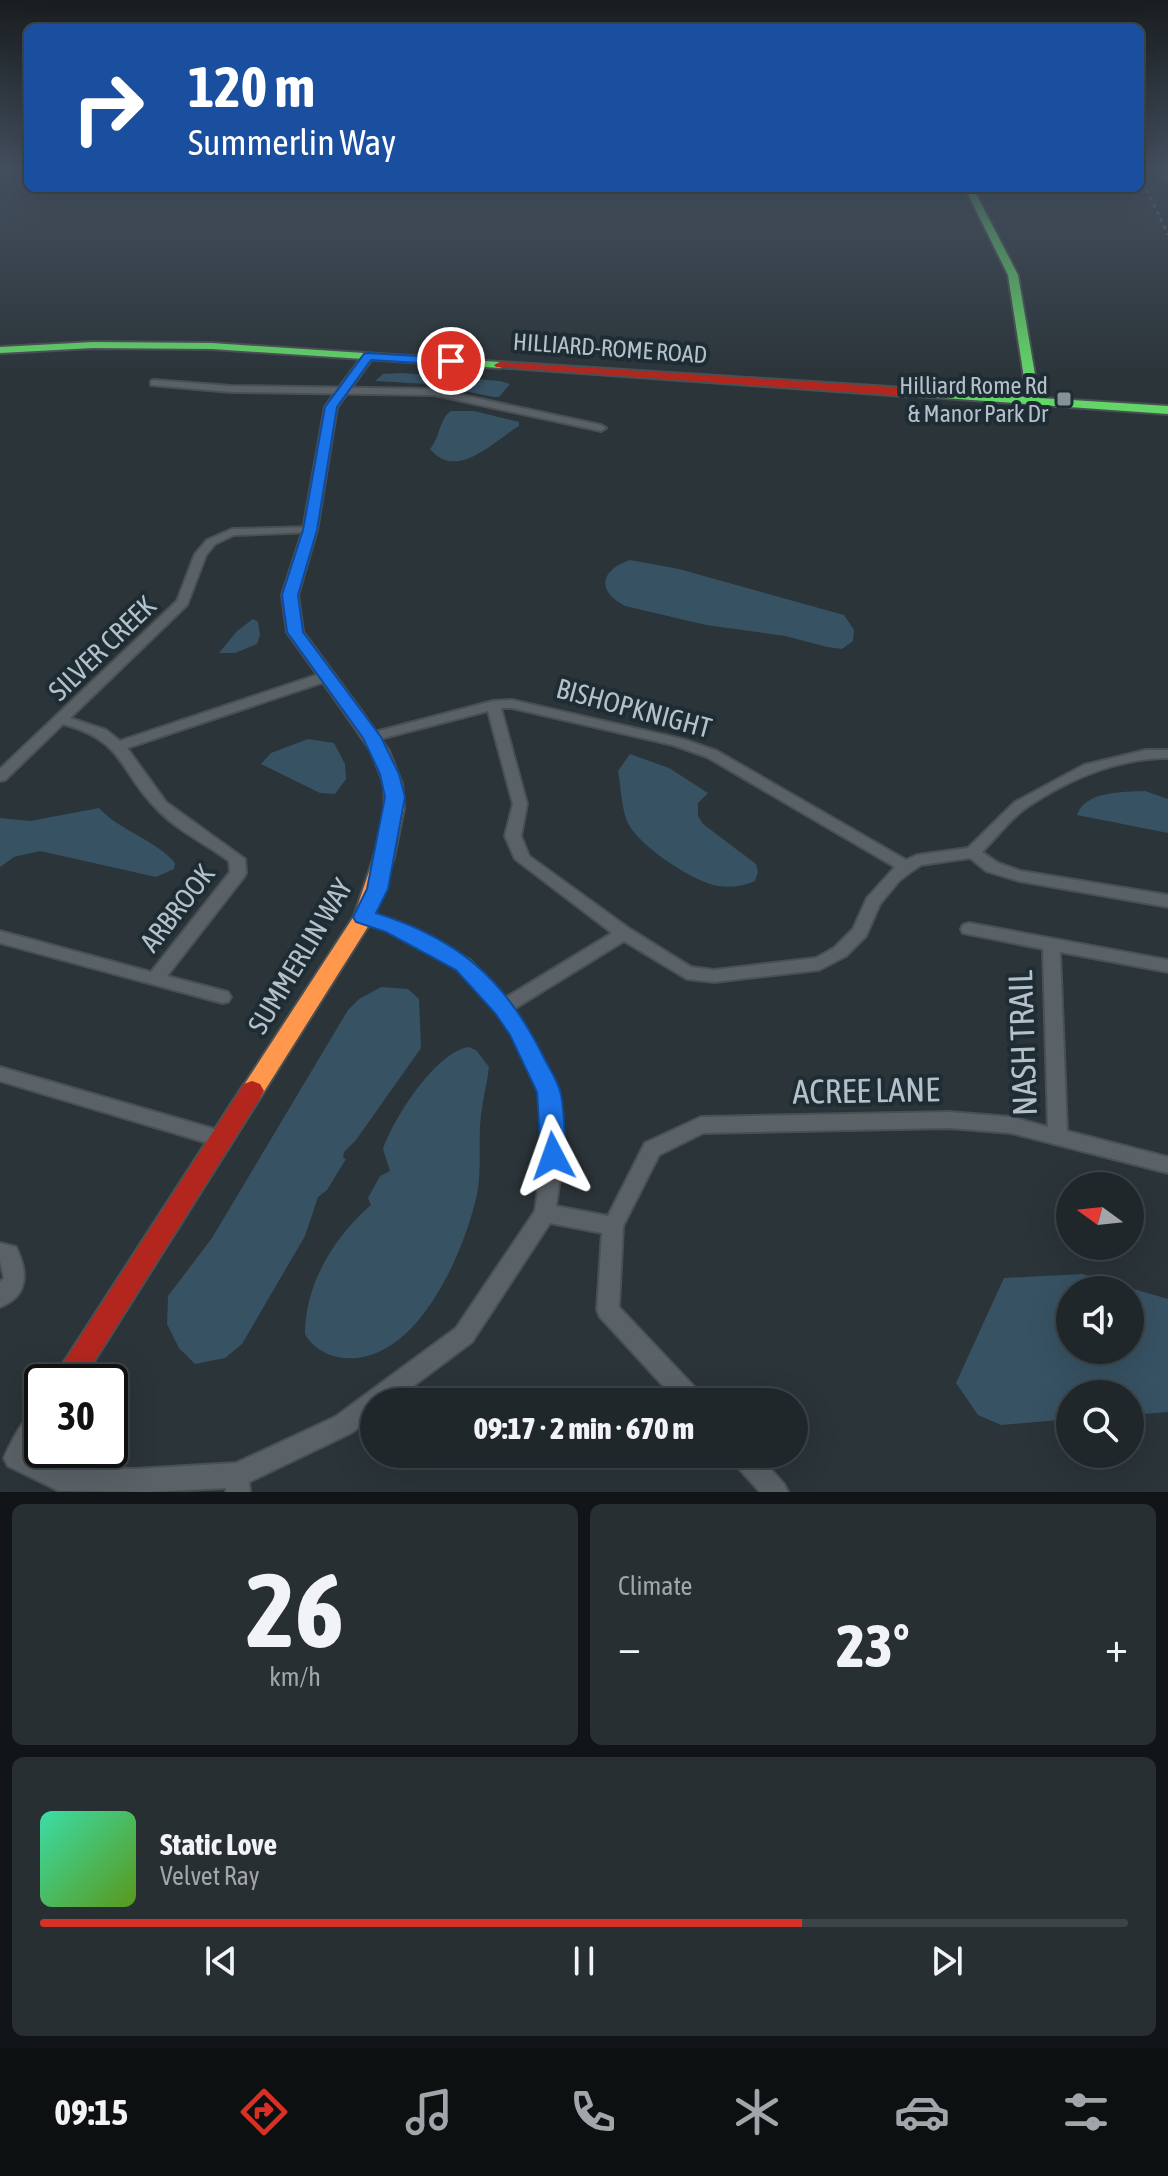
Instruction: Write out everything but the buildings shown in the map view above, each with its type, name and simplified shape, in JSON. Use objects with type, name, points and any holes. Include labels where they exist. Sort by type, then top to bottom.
[{"type":"street","points":[[995,239],[1013,275],[1034,402]]},
{"type":"street","name":"HILLIARD-ROME ROAD","points":[[0,350],[169,345],[1168,410]]},
{"type":"street","name":"SUMMERLIN WAY","points":[[77,1364],[364,917],[377,889],[395,797],[389,774],[372,737],[325,677],[295,632],[290,595],[310,530],[331,407],[368,356]]},
{"type":"street","points":[[154,383],[231,389],[434,392],[601,428]]},
{"type":"street","name":"SILVER CREEK","points":[[0,777],[183,602],[201,554],[211,542],[232,532],[310,530]]},
{"type":"street","points":[[120,746],[325,677]]},
{"type":"street","name":"BISHOPKNIGHT","points":[[372,737],[493,705],[512,704],[677,742],[712,754],[906,867]]},
{"type":"street","points":[[493,705],[520,804],[513,836],[523,859],[624,933],[687,973],[723,976],[819,964],[840,952],[860,932],[873,902],[893,877],[917,860],[973,852],[1020,805],[1089,768],[1146,754],[1168,754]]},
{"type":"street","name":"ARBROOK","points":[[62,720],[87,725],[120,746],[162,806],[237,859],[238,873],[155,979]]},
{"type":"street","points":[[973,852],[992,867],[1019,876],[1168,901]]},
{"type":"street","points":[[36,1468],[59,1479],[237,1483],[343,1425],[464,1335],[545,1213],[553,1156],[549,1092],[519,1031],[503,1007],[464,964],[394,927],[364,917]]},
{"type":"street","points":[[969,929],[1168,966]]},
{"type":"street","points":[[503,1007],[624,933]]},
{"type":"street","points":[[0,937],[222,997]]},
{"type":"street","name":"NASH TRAIL","points":[[1051,945],[1058,1138]]},
{"type":"street","points":[[0,1074],[221,1139]]},
{"type":"street","name":"ACREE LANE","points":[[613,1226],[652,1149],[701,1125],[949,1120],[1011,1125],[1168,1165]]},
{"type":"street","points":[[545,1213],[613,1226],[608,1310],[680,1388]]},
{"type":"street","points":[[0,1252],[9,1254],[15,1281],[0,1297]]},
{"type":"street","points":[[24,1445],[16,1458],[24,1462]]},
{"type":"street","points":[[754,1468],[776,1492]]},
{"type":"water","points":[[402,373],[510,384],[499,397],[494,397],[428,384],[375,381],[383,374]]},
{"type":"water","points":[[451,411],[474,411],[519,422],[519,426],[476,455],[452,461],[441,458],[430,449]]},
{"type":"water","points":[[630,560],[679,569],[844,615],[854,630],[853,641],[842,649],[827,647],[785,636],[706,625],[625,606],[609,594],[605,581],[612,569]]},
{"type":"water","points":[[253,619],[258,622],[260,635],[257,644],[235,653],[219,653],[237,631]]},
{"type":"water","points":[[308,739],[334,743],[345,764],[346,779],[335,794],[320,793],[261,764],[271,753]]},
{"type":"water","points":[[630,754],[669,768],[708,793],[698,803],[698,816],[703,824],[756,864],[758,872],[755,881],[732,887],[707,883],[666,861],[632,830],[622,802],[618,771]]},
{"type":"water","points":[[1145,791],[1168,799],[1168,833],[1077,815],[1081,807],[1096,797]]},
{"type":"water","points":[[99,808],[167,855],[175,863],[174,869],[156,877],[40,851],[14,857],[0,867],[0,818],[30,821]]},
{"type":"water","points":[[381,987],[408,989],[419,999],[421,1048],[356,1140],[344,1152],[343,1158],[346,1159],[327,1190],[318,1197],[305,1236],[242,1344],[225,1358],[195,1364],[179,1348],[167,1324],[168,1296],[212,1238],[348,1010],[359,999]]},
{"type":"water","points":[[468,1047],[476,1050],[489,1067],[481,1115],[477,1194],[451,1269],[420,1318],[401,1337],[380,1351],[357,1358],[327,1354],[314,1346],[305,1334],[306,1315],[316,1280],[345,1232],[371,1205],[368,1198],[380,1176],[390,1171],[383,1149],[406,1105],[429,1074],[455,1052]]},
{"type":"water","points":[[1082,1274],[1089,1276],[1056,1276],[1056,1364],[1144,1364],[1144,1292],[1168,1299],[1168,1412],[1144,1414],[1144,1380],[1056,1380],[1056,1420],[1001,1425],[978,1415],[956,1383],[1004,1278]]},
{"type":"traffic: fast","points":[[995,239],[1013,275],[1034,402]]},
{"type":"traffic: fast","points":[[0,350],[93,345],[212,346],[500,365]]},
{"type":"traffic: fast","points":[[905,392],[1168,410]]},
{"type":"traffic: slow","points":[[252,1091],[364,917],[384,857],[395,808],[393,784],[380,751],[353,712]]},
{"type":"traffic: jam","points":[[353,712],[295,632],[290,595],[310,530],[331,407],[368,356]]},
{"type":"traffic: jam","points":[[500,365],[905,392]]},
{"type":"traffic: jam","points":[[77,1364],[252,1091]]},
{"type":"place","name":"Hilliard Rome Rd & Manor Park Dr","points":[[1064,399]]},
{"type":"route","points":[[451,361],[368,356],[342,389],[331,407],[310,530],[290,595],[295,632],[325,677],[372,737],[389,774],[395,797],[377,889],[364,917],[394,927],[464,964],[503,1007],[519,1031],[549,1092],[553,1156]]}]
